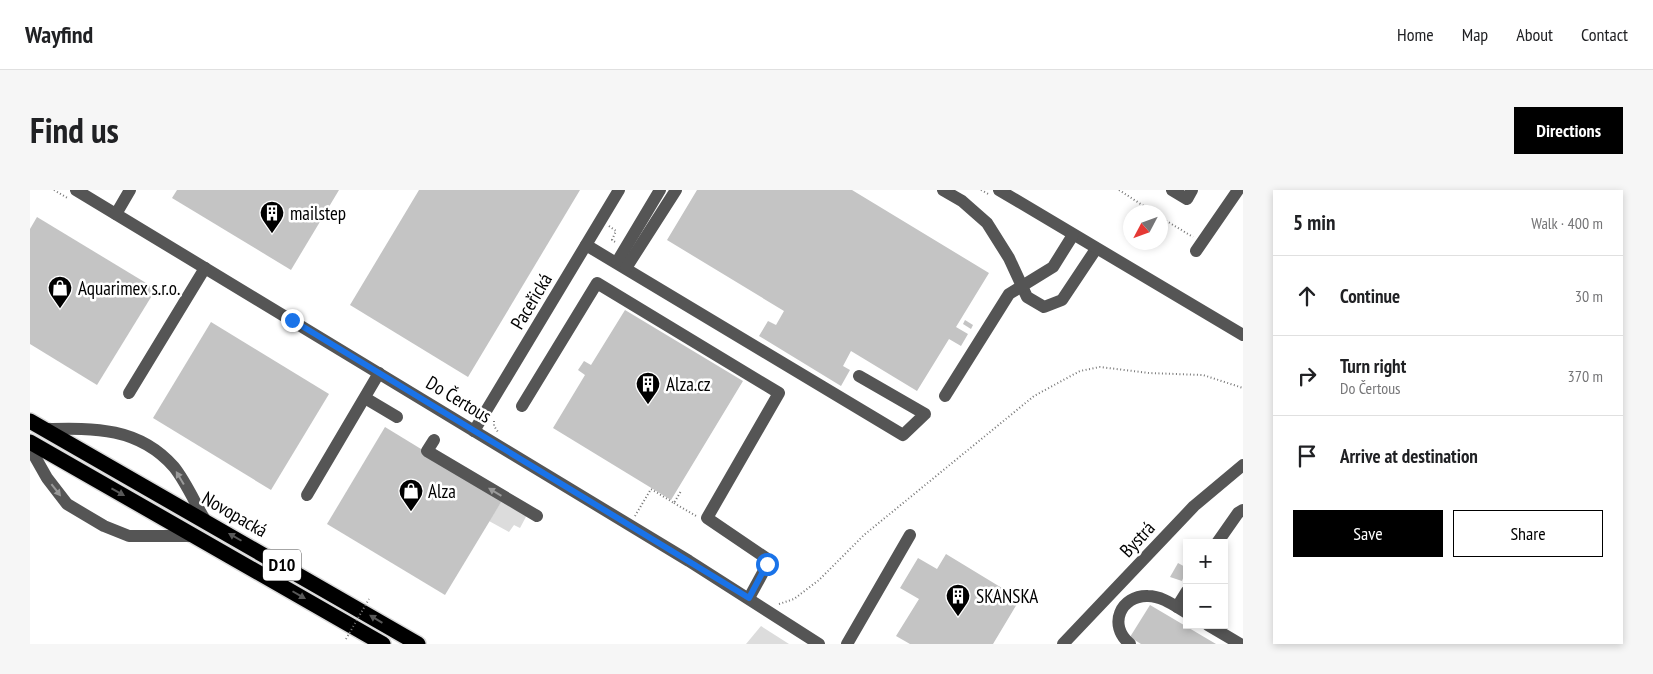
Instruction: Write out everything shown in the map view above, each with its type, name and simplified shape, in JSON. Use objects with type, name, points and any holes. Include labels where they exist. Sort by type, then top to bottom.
[{"type":"highway","name":"Novopacká","points":[[30,421],[418,644]]},
{"type":"highway","name":"Novopacká","points":[[30,442],[383,644]]},
{"type":"street","name":"Do Čertous","points":[[76,190],[749,598],[819,644]]},
{"type":"street","points":[[116,214],[130,190]]},
{"type":"street","name":"Paceřická","points":[[474,431],[619,190]]},
{"type":"street","points":[[622,265],[660,190]]},
{"type":"street","points":[[622,265],[676,190]]},
{"type":"street","points":[[943,190],[962,201],[986,223],[1009,258],[1027,297],[1044,307],[1062,300],[1096,249]]},
{"type":"street","points":[[999,190],[1243,335]]},
{"type":"street","points":[[1172,190],[1187,199],[1192,190]]},
{"type":"street","points":[[1199,247],[1238,190]]},
{"type":"street","points":[[945,396],[1008,294],[1053,267],[1073,235]]},
{"type":"street","points":[[586,245],[903,435],[925,414],[859,376]]},
{"type":"street","points":[[129,393],[205,268]]},
{"type":"street","points":[[522,406],[597,283],[779,393],[706,518],[766,558],[767,564],[749,598]]},
{"type":"street","points":[[307,496],[379,373]]},
{"type":"street","points":[[365,398],[397,417]]},
{"type":"street","points":[[46,429],[92,428],[107,430],[139,442],[163,457],[174,468],[205,520]]},
{"type":"street","points":[[434,440],[428,451],[537,516]]},
{"type":"street","points":[[30,448],[47,478],[68,504],[104,526],[129,536],[196,536]]},
{"type":"street","name":"Bystrá","points":[[1063,644],[1194,506],[1243,465]]},
{"type":"street","points":[[1220,539],[1238,513],[1243,510]]},
{"type":"street","points":[[847,644],[910,535]]},
{"type":"street","points":[[1130,644],[1121,635],[1117,622],[1120,612],[1129,602],[1146,596],[1161,598],[1182,610]]},
{"type":"street","points":[[1215,629],[1240,644]]},
{"type":"path","points":[[1119,190],[1142,205]]},
{"type":"path","points":[[1168,223],[1199,247]]},
{"type":"path","points":[[779,604],[794,599],[819,580],[864,535],[1034,396],[1080,372],[1100,367],[1149,373],[1203,375],[1243,388]]},
{"type":"path","points":[[455,406],[470,410],[478,406]]},
{"type":"path","points":[[635,516],[651,489],[674,503],[681,491]]},
{"type":"path","points":[[346,639],[370,599]]},
{"type":"shaded area","points":[[503,499],[528,513],[520,528],[514,525],[509,532],[489,521]]},
{"type":"shaded area","points":[[761,626],[789,644],[746,644]]},
{"type":"building","name":"mailstep","points":[[177,190],[339,190],[291,270],[172,198]]},
{"type":"building","points":[[419,190],[580,190],[468,377],[350,305]]},
{"type":"building","points":[[697,190],[852,190],[989,273],[956,327],[968,334],[961,346],[949,339],[917,391],[851,351],[843,366],[850,370],[841,386],[759,336],[768,321],[776,325],[784,311],[667,240]]},
{"type":"building","points":[[37,217],[156,289],[97,385],[30,344],[30,229]]},
{"type":"building","name":"Alza.cz","points":[[625,310],[743,381],[671,500],[553,428],[585,375],[578,370],[584,361],[591,365]]},
{"type":"building","points":[[965,320],[973,325],[971,329],[963,324]]},
{"type":"building","points":[[211,322],[329,394],[271,490],[153,418]]},
{"type":"building","points":[[385,427],[503,499],[445,595],[327,524]]},
{"type":"building","name":"SKANSKA","points":[[946,554],[1020,599],[993,644],[910,644],[896,636],[919,599],[900,588],[918,558],[937,569]]},
{"type":"building","points":[[1178,563],[1183,566],[1182,581],[1170,577]]},
{"type":"building","points":[[1150,605],[1183,624],[1183,629],[1191,629],[1216,644],[1141,644],[1130,637]]},
{"type":"place","name":"mailstep","points":[[272,234]]},
{"type":"place","name":"Aquarimex s.r.o.","points":[[60,309]]},
{"type":"place","name":"Alza.cz","points":[[648,405]]},
{"type":"place","name":"Alza","points":[[411,512]]},
{"type":"place","name":"SKANSKA","points":[[958,617]]},
{"type":"route","points":[[292,320],[749,598],[767,564]]}]
